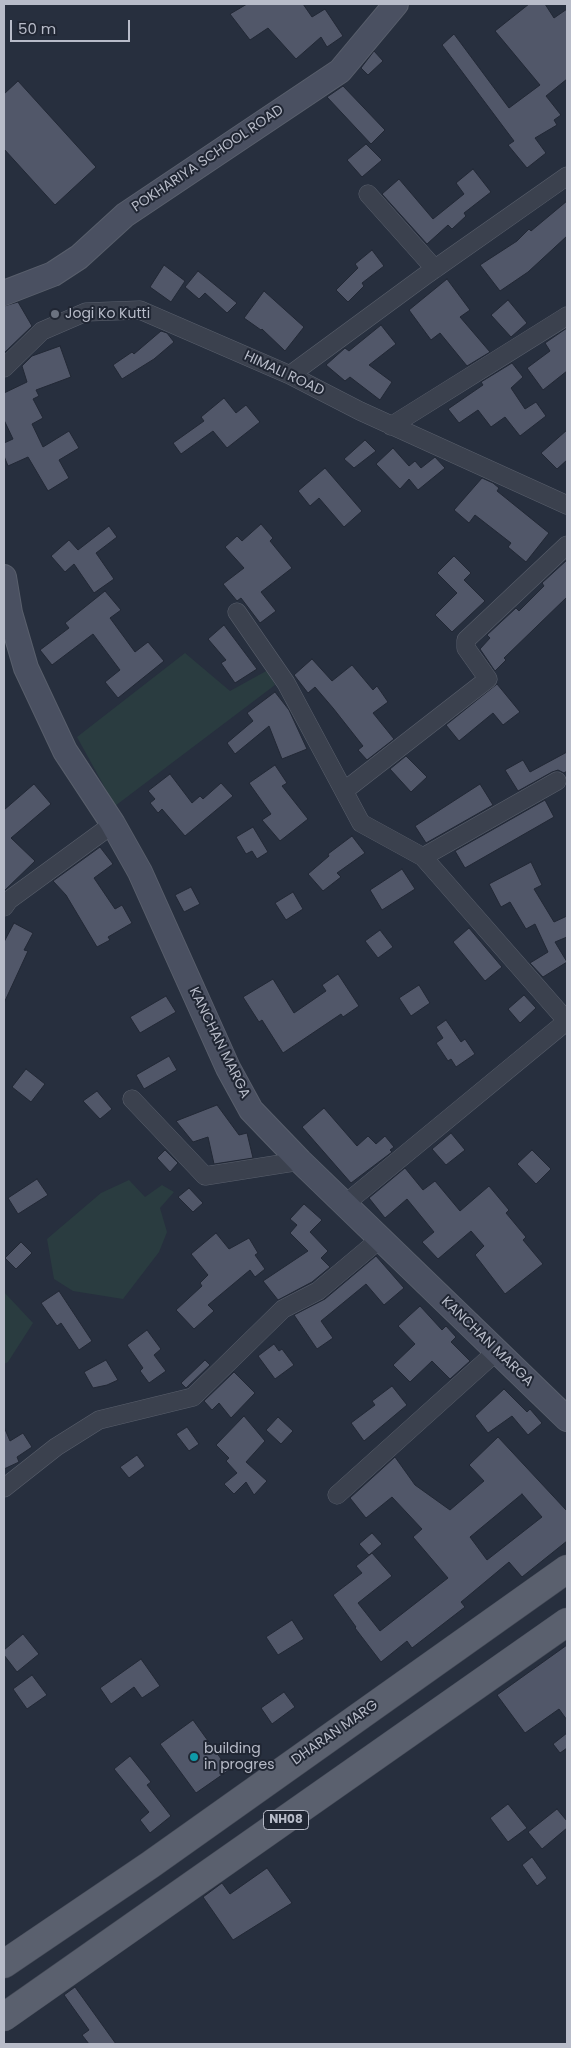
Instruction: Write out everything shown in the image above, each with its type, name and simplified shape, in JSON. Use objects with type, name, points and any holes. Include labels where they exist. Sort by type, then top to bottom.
[{"type":"main road","name":"POKHARIYA SCHOOL ROAD","points":[[4,293],[53,274],[79,257],[125,215],[340,71],[396,4]]},
{"type":"main road","name":"KANCHAN MARGA","points":[[4,577],[7,614],[26,668],[66,751],[113,824],[140,872],[228,1068],[251,1110],[300,1161],[567,1419]]},
{"type":"main road","name":"DHARAN MARG","points":[[4,1964],[150,1865],[567,1569]]},
{"type":"main road","name":"NH08","points":[[4,2017],[567,1622]]},
{"type":"street","points":[[290,375],[567,176]]},
{"type":"street","points":[[368,194],[435,269]]},
{"type":"street","name":"HIMALI ROAD","points":[[4,368],[42,331],[86,312],[140,310],[290,375],[391,426],[567,505]]},
{"type":"street","points":[[391,426],[567,316]]},
{"type":"street","points":[[344,791],[488,679],[466,648],[466,640],[567,545]]},
{"type":"street","points":[[237,612],[286,683],[361,823],[423,857],[567,1020],[345,1204]]},
{"type":"street","points":[[423,857],[558,781]]},
{"type":"street","points":[[4,907],[9,900],[113,824]]},
{"type":"street","points":[[132,1099],[205,1176],[300,1161]]},
{"type":"street","points":[[4,1488],[56,1447],[99,1420],[193,1397],[283,1309],[318,1291],[380,1239]]},
{"type":"street","points":[[337,1495],[497,1351]]},
{"type":"shaded area","points":[[185,653],[230,691],[268,670],[275,685],[115,806],[77,737]]},
{"type":"shaded area","points":[[129,1180],[145,1197],[162,1185],[174,1192],[160,1208],[167,1232],[159,1252],[123,1299],[73,1291],[54,1279],[47,1239],[101,1193]]},
{"type":"shaded area","points":[[4,1292],[33,1323],[8,1362],[4,1364]]},
{"type":"building","points":[[247,4],[303,4],[312,17],[325,9],[343,36],[327,47],[321,37],[296,59],[268,28],[250,40],[230,14]]},
{"type":"building","points":[[529,4],[545,4],[554,18],[567,9],[567,79],[546,96],[561,115],[554,120],[557,125],[535,138],[546,153],[527,168],[508,145],[514,141],[442,45],[454,34],[509,108],[540,85],[495,31]]},
{"type":"building","points":[[374,51],[383,61],[368,75],[361,68]]},
{"type":"building","points":[[18,81],[96,167],[55,205],[4,149],[4,94]]},
{"type":"building","points":[[343,86],[385,130],[371,144],[327,97]]},
{"type":"building","points":[[366,144],[382,160],[362,177],[347,160]]},
{"type":"building","points":[[473,169],[491,192],[464,213],[466,216],[452,229],[448,225],[427,244],[382,194],[399,179],[433,219],[464,194],[456,183]]},
{"type":"building","points":[[567,201],[567,236],[528,272],[500,291],[480,265],[517,241],[529,229],[531,231]]},
{"type":"building","points":[[372,250],[384,266],[362,283],[364,286],[348,302],[336,290],[358,268],[355,264]]},
{"type":"building","points":[[164,265],[185,281],[171,302],[150,287]]},
{"type":"building","points":[[198,271],[237,303],[227,313],[205,293],[199,299],[185,287]]},
{"type":"building","points":[[447,279],[470,310],[460,317],[490,352],[467,366],[440,333],[431,340],[409,310]]},
{"type":"building","points":[[264,291],[304,327],[285,351],[262,329],[244,318]]},
{"type":"building","points":[[508,300],[527,323],[511,337],[491,315]]},
{"type":"building","points":[[18,302],[32,326],[4,353],[4,306]]},
{"type":"building","points":[[381,325],[396,344],[369,365],[392,382],[380,400],[350,377],[345,381],[326,365],[345,348],[349,351]]},
{"type":"building","points":[[567,328],[567,371],[543,390],[527,368],[550,351],[545,343]]},
{"type":"building","points":[[161,331],[167,333],[174,342],[154,359],[122,379],[113,365],[132,352],[134,354]]},
{"type":"building","points":[[60,346],[71,377],[36,390],[39,396],[33,399],[43,418],[32,424],[43,447],[69,431],[79,448],[59,460],[69,478],[48,491],[28,457],[8,466],[4,456],[4,443],[13,439],[4,420],[4,393],[27,382],[22,366],[32,356]]},
{"type":"building","points":[[512,363],[523,377],[511,388],[525,409],[536,402],[546,416],[520,436],[505,417],[491,427],[478,410],[459,423],[448,409],[483,385],[481,382]]},
{"type":"building","points":[[224,398],[236,413],[246,405],[260,422],[227,448],[213,431],[181,454],[173,443],[204,421],[201,417]]},
{"type":"building","points":[[567,430],[567,460],[557,469],[541,453]]},
{"type":"building","points":[[365,440],[376,451],[354,468],[344,459]]},
{"type":"building","points":[[393,448],[409,466],[415,461],[421,468],[435,457],[445,468],[418,490],[409,479],[400,489],[376,464]]},
{"type":"building","points":[[325,468],[362,511],[344,527],[319,498],[310,506],[298,491]]},
{"type":"building","points":[[482,478],[493,483],[499,488],[497,491],[549,533],[526,562],[508,547],[511,543],[475,515],[469,523],[454,510]]},
{"type":"building","points":[[261,524],[273,538],[270,541],[292,568],[261,592],[276,611],[260,623],[241,598],[237,601],[223,584],[244,568],[225,547],[237,536],[242,541]]},
{"type":"building","points":[[109,526],[117,537],[96,553],[114,579],[94,593],[74,564],[65,572],[51,556],[69,540],[78,550]]},
{"type":"building","points":[[454,556],[471,573],[464,580],[485,601],[452,632],[435,615],[457,593],[437,573]]},
{"type":"building","points":[[567,560],[567,597],[504,658],[506,660],[495,671],[480,649],[490,638],[487,635],[516,608],[519,611],[544,586],[542,583]]},
{"type":"building","points":[[105,591],[121,610],[110,618],[135,652],[148,642],[164,661],[118,698],[105,682],[120,670],[93,634],[52,665],[40,650],[69,628],[65,623]]},
{"type":"building","points":[[224,625],[257,669],[235,683],[221,663],[226,660],[208,639]]},
{"type":"building","points":[[312,659],[332,681],[352,665],[373,690],[377,686],[388,702],[373,713],[394,739],[367,760],[358,750],[363,746],[315,687],[308,693],[294,675]]},
{"type":"building","points":[[497,684],[520,712],[503,725],[493,713],[459,741],[446,725]]},
{"type":"building","points":[[275,692],[289,710],[307,749],[282,759],[269,726],[235,754],[227,743],[253,721],[247,713]]},
{"type":"building","points":[[567,752],[567,771],[564,773],[558,770],[552,772],[518,791],[505,770],[523,760],[530,772]]},
{"type":"building","points":[[406,756],[427,777],[411,792],[390,769]]},
{"type":"building","points":[[275,765],[287,783],[282,786],[308,819],[280,841],[262,820],[271,814],[249,783]]},
{"type":"building","points":[[170,774],[192,803],[200,796],[203,799],[221,783],[233,796],[185,836],[162,809],[158,813],[150,803],[155,799],[148,791]]},
{"type":"building","points":[[34,784],[51,804],[11,838],[35,861],[4,891],[4,810]]},
{"type":"building","points":[[480,784],[493,805],[426,843],[415,826]]},
{"type":"building","points":[[545,800],[554,817],[465,868],[455,851]]},
{"type":"building","points":[[253,827],[268,852],[257,859],[252,851],[246,854],[236,837]]},
{"type":"building","points":[[352,836],[365,853],[337,873],[341,877],[323,891],[308,874],[329,856],[328,854]]},
{"type":"building","points":[[100,847],[113,864],[94,878],[115,909],[122,905],[132,923],[108,937],[110,940],[97,947],[66,895],[53,881]]},
{"type":"building","points":[[531,862],[542,885],[534,889],[554,922],[567,916],[567,937],[555,942],[567,962],[543,977],[530,963],[548,952],[535,924],[526,929],[510,902],[501,907],[489,884]]},
{"type":"building","points":[[402,869],[415,889],[382,910],[370,890]]},
{"type":"building","points":[[191,887],[200,904],[184,912],[175,895]]},
{"type":"building","points":[[293,892],[303,909],[286,920],[275,903]]},
{"type":"building","points":[[14,923],[33,933],[24,950],[28,951],[4,1003],[4,942]]},
{"type":"building","points":[[469,928],[502,967],[485,981],[453,942]]},
{"type":"building","points":[[380,930],[393,947],[378,958],[365,941]]},
{"type":"building","points":[[338,974],[359,1006],[343,1017],[341,1014],[283,1053],[262,1020],[259,1022],[243,997],[273,979],[294,1013],[326,991],[322,985]]},
{"type":"building","points":[[419,985],[430,1003],[411,1016],[399,998]]},
{"type":"building","points":[[524,995],[536,1008],[520,1023],[508,1009]]},
{"type":"building","points":[[166,996],[176,1012],[140,1033],[130,1017]]},
{"type":"building","points":[[446,1020],[461,1042],[465,1039],[475,1054],[456,1067],[451,1059],[448,1061],[436,1043],[443,1038],[436,1027]]},
{"type":"building","points":[[169,1056],[177,1070],[144,1089],[136,1075]]},
{"type":"building","points":[[26,1069],[45,1084],[31,1102],[12,1087]]},
{"type":"building","points":[[97,1091],[112,1109],[100,1119],[83,1101]]},
{"type":"building","points":[[217,1105],[239,1135],[247,1133],[253,1158],[214,1164],[208,1137],[193,1142],[176,1121]]},
{"type":"building","points":[[324,1108],[357,1146],[368,1136],[376,1144],[385,1136],[394,1147],[390,1150],[392,1152],[351,1183],[302,1127]]},
{"type":"building","points":[[451,1133],[465,1150],[446,1165],[432,1149]]},
{"type":"building","points":[[165,1150],[178,1163],[170,1172],[157,1158]]},
{"type":"building","points":[[532,1150],[551,1169],[536,1184],[517,1164]]},
{"type":"building","points":[[405,1168],[423,1190],[435,1181],[460,1211],[489,1186],[509,1210],[506,1213],[526,1237],[523,1240],[543,1264],[505,1294],[475,1255],[484,1246],[471,1231],[438,1259],[422,1242],[434,1232],[407,1199],[385,1218],[369,1198]]},
{"type":"building","points":[[37,1179],[48,1195],[18,1214],[8,1198]]},
{"type":"building","points":[[189,1188],[203,1203],[193,1212],[178,1197]]},
{"type":"building","points":[[304,1204],[322,1220],[310,1232],[328,1251],[321,1258],[330,1267],[312,1282],[278,1300],[263,1281],[308,1251],[290,1233],[297,1225],[290,1219]]},
{"type":"building","points":[[216,1233],[229,1249],[249,1238],[258,1253],[255,1255],[265,1269],[255,1277],[250,1270],[208,1305],[214,1311],[194,1329],[176,1310],[202,1286],[200,1283],[208,1275],[191,1254]]},
{"type":"building","points":[[21,1242],[32,1253],[16,1269],[5,1258]]},
{"type":"building","points":[[376,1256],[404,1288],[384,1305],[366,1284],[321,1321],[333,1338],[317,1349],[294,1315],[325,1299]]},
{"type":"building","points":[[59,1291],[92,1341],[79,1350],[61,1323],[57,1326],[41,1303]]},
{"type":"building","points":[[420,1306],[442,1330],[446,1326],[456,1337],[451,1342],[470,1361],[450,1379],[432,1361],[410,1382],[393,1365],[415,1344],[398,1326]]},
{"type":"building","points":[[147,1330],[161,1349],[154,1355],[166,1371],[149,1383],[140,1371],[143,1368],[127,1345]]},
{"type":"building","points":[[274,1344],[279,1351],[282,1349],[294,1365],[275,1379],[258,1356]]},
{"type":"building","points":[[106,1360],[118,1380],[93,1388],[84,1372]]},
{"type":"building","points":[[205,1360],[210,1365],[186,1388],[181,1383]]},
{"type":"building","points":[[234,1372],[255,1393],[231,1418],[219,1403],[212,1410],[204,1401]]},
{"type":"building","points":[[392,1386],[407,1405],[364,1441],[351,1423],[375,1405],[372,1401]]},
{"type":"building","points":[[504,1389],[527,1412],[530,1409],[542,1423],[528,1435],[512,1416],[488,1433],[475,1416]]},
{"type":"building","points":[[244,1416],[265,1441],[246,1462],[267,1481],[254,1495],[246,1482],[234,1494],[224,1484],[237,1473],[226,1461],[229,1458],[216,1445]]},
{"type":"building","points":[[278,1417],[293,1431],[281,1444],[266,1430]]},
{"type":"building","points":[[4,1427],[10,1441],[23,1433],[32,1447],[17,1457],[19,1462],[4,1469]]},
{"type":"building","points":[[187,1427],[199,1444],[189,1451],[176,1434]]},
{"type":"building","points":[[498,1437],[567,1511],[567,1541],[522,1577],[509,1562],[461,1602],[465,1607],[412,1648],[407,1641],[381,1662],[333,1595],[362,1573],[356,1566],[372,1553],[392,1576],[358,1603],[380,1631],[448,1578],[413,1537],[422,1529],[392,1497],[366,1518],[350,1498],[395,1457],[415,1485],[450,1510],[484,1481],[469,1465]],"holes":[[[522,1494],[542,1517],[487,1560],[470,1537]]]},
{"type":"building","points":[[137,1455],[145,1466],[129,1478],[120,1467]]},
{"type":"building","points":[[372,1533],[382,1544],[369,1555],[359,1544]]},
{"type":"building","points":[[292,1620],[304,1639],[278,1655],[266,1637]]},
{"type":"building","points":[[23,1634],[39,1654],[17,1672],[4,1655],[4,1650]]},
{"type":"building","points":[[567,1645],[567,1720],[559,1709],[525,1733],[497,1695]]},
{"type":"building","points":[[141,1659],[160,1686],[142,1698],[134,1687],[111,1704],[100,1688]]},
{"type":"building","points":[[32,1675],[47,1695],[27,1709],[13,1689]]},
{"type":"building","points":[[284,1692],[295,1707],[272,1724],[261,1708]]},
{"type":"building","name":"building in progres","points":[[193,1720],[229,1770],[196,1793],[160,1744]]},
{"type":"building","points":[[567,1733],[567,1748],[560,1753],[553,1744]]},
{"type":"building","points":[[130,1756],[151,1782],[147,1785],[171,1816],[150,1833],[140,1820],[149,1812],[114,1769]]},
{"type":"building","points":[[508,1804],[527,1828],[508,1842],[490,1818]]},
{"type":"building","points":[[557,1809],[567,1821],[567,1828],[542,1849],[528,1832]]},
{"type":"building","points":[[532,1857],[547,1878],[537,1886],[522,1865]]},
{"type":"building","points":[[267,1868],[292,1903],[233,1940],[203,1897],[222,1883],[230,1894]]},
{"type":"building","points":[[75,1987],[116,2044],[89,2044],[82,2035],[89,2030],[64,1995]]},
{"type":"place","name":"Jogi Ko Kutti","points":[[55,314]]},
{"type":"place","name":"building in progres","points":[[194,1757]]}]
